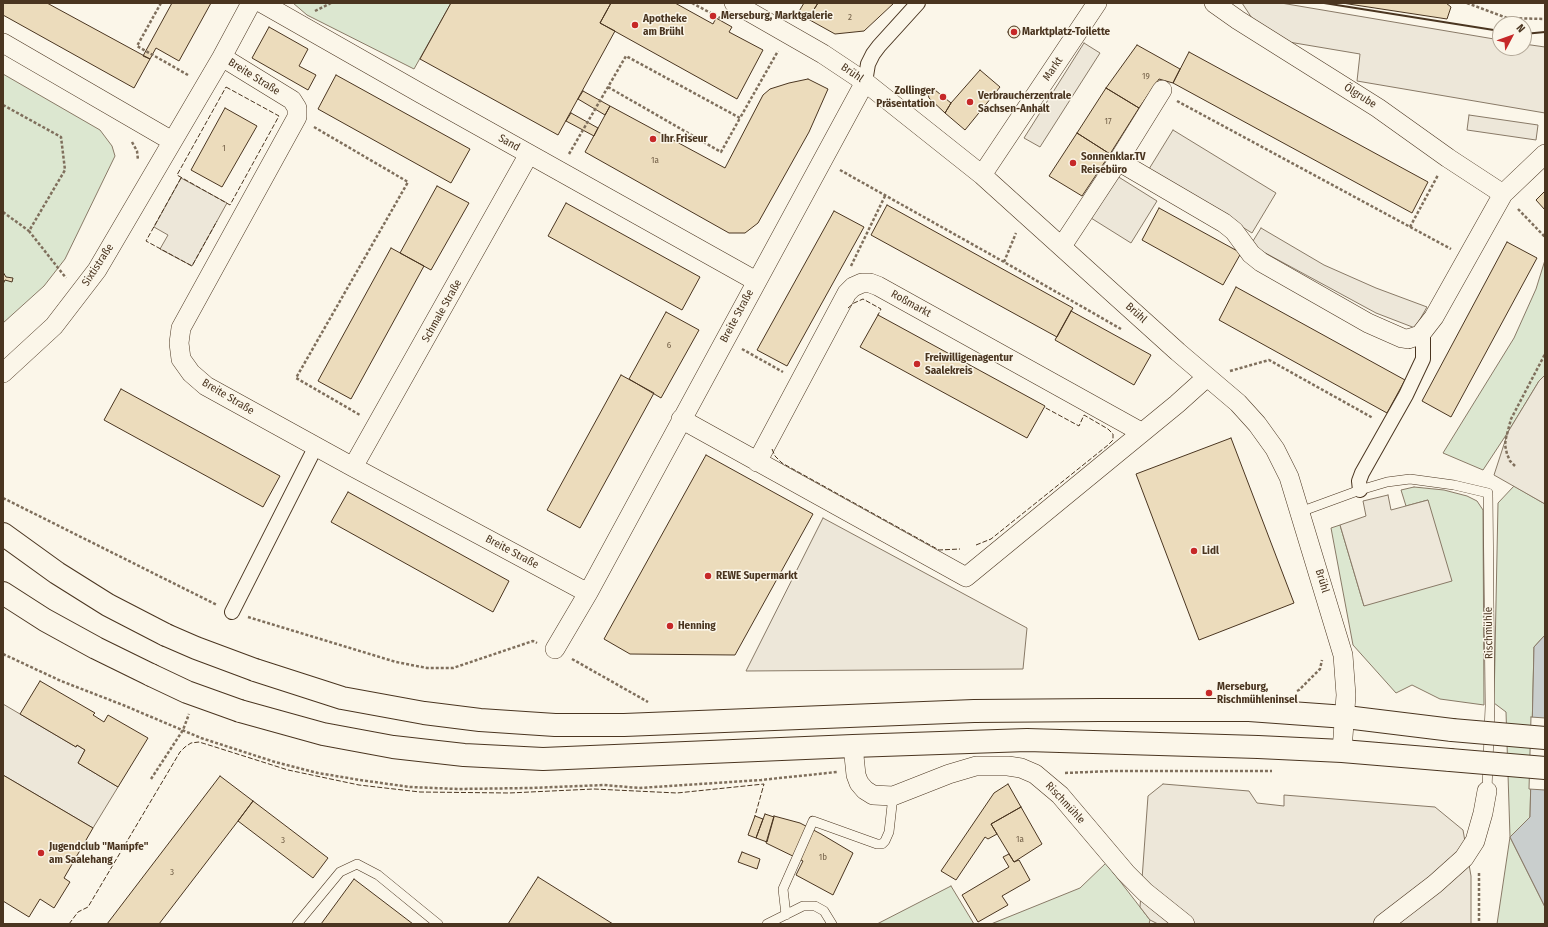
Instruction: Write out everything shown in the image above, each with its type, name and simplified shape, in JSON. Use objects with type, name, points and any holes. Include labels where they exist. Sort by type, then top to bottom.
[{"type":"main road","points":[[3,534],[51,569],[108,605],[166,635],[196,648],[255,670],[342,698],[424,713],[480,720],[555,725],[624,725],[974,711],[1249,710],[1346,717],[1452,730],[1545,738]]},
{"type":"main road","points":[[3,593],[45,620],[96,648],[187,692],[240,711],[323,734],[393,747],[464,754],[543,759],[1027,740],[1150,743],[1342,752],[1545,768]]},
{"type":"street","name":"Sixtistraße","points":[[3,373],[54,326],[97,270],[222,57],[251,3]]},
{"type":"street","name":"Sand","points":[[262,3],[756,281]]},
{"type":"street","name":"Brühl","points":[[734,3],[789,33],[865,82],[982,174],[1242,408],[1257,424],[1275,449],[1289,477],[1343,655],[1346,717],[1342,752]]},
{"type":"street","points":[[865,82],[868,64],[879,46],[918,3]]},
{"type":"street","name":"Markt","points":[[982,174],[1097,3]]},
{"type":"street","name":"Ölgrube","points":[[1214,3],[1238,20],[1378,108],[1448,158],[1503,194]]},
{"type":"street","points":[[3,43],[172,141]]},
{"type":"street","name":"Breite Straße","points":[[222,57],[292,100],[297,108],[297,117],[181,328],[179,343],[181,359],[191,373],[206,386],[588,593]]},
{"type":"street","name":"Breite Straße","points":[[555,649],[588,593],[724,339],[865,82]]},
{"type":"street","points":[[1062,246],[1118,161],[1161,91]]},
{"type":"street","name":"Schmale Straße","points":[[353,467],[529,154]]},
{"type":"street","points":[[1118,161],[1224,223],[1234,231],[1251,254],[1261,262],[1368,323],[1402,338],[1414,338],[1424,331],[1434,317],[1503,194],[1545,154]]},
{"type":"street","name":"Roßmarkt","points":[[853,287],[862,283],[870,283],[878,286],[1141,432]]},
{"type":"street","points":[[757,462],[847,293],[853,287]]},
{"type":"street","points":[[1360,490],[1359,481],[1362,473],[1406,395],[1423,359],[1424,331]]},
{"type":"street","points":[[681,419],[966,577],[1141,432],[1177,404],[1211,381]]},
{"type":"street","points":[[232,612],[316,446]]},
{"type":"street","name":"Rischmühle","points":[[853,746],[858,783],[873,795],[893,796],[950,774],[976,766],[1008,766],[1021,768],[1035,774],[1060,795],[1126,873],[1145,892],[1185,924]]},
{"type":"street","name":"Rischmühle","points":[[1383,924],[1464,858],[1475,841],[1483,813],[1487,791]]},
{"type":"lane","name":"Rischmühle","points":[[1300,512],[1360,490],[1387,482],[1410,479],[1454,485],[1488,493],[1490,706],[1487,791]]},
{"type":"lane","points":[[786,915],[783,889],[813,821],[877,844],[882,844],[889,832],[893,796]]},
{"type":"lane","points":[[297,924],[340,872],[357,864],[378,875],[438,924]]},
{"type":"lane","points":[[767,924],[803,906],[816,906],[824,911],[832,924]]},
{"type":"path","points":[[161,3],[137,46],[205,85]]},
{"type":"path","points":[[1467,3],[1507,18],[1545,18]]},
{"type":"path","points":[[608,87],[721,152],[789,33]]},
{"type":"path","points":[[560,171],[626,56],[740,118]]},
{"type":"path","points":[[1161,91],[1468,258]]},
{"type":"path","points":[[3,105],[62,137],[65,170],[29,231]]},
{"type":"path","points":[[297,117],[408,182],[296,378],[377,425]]},
{"type":"path","points":[[131,140],[137,151],[138,164]]},
{"type":"path","points":[[1410,227],[1448,158]]},
{"type":"path","points":[[822,159],[1124,332]]},
{"type":"path","points":[[1503,194],[1545,237]]},
{"type":"path","points":[[853,287],[851,265],[885,196]]},
{"type":"path","points":[[3,212],[29,231],[66,277],[62,283]]},
{"type":"path","points":[[1004,262],[1024,212]]},
{"type":"path","points":[[724,339],[800,381]]},
{"type":"path","points":[[1515,466],[1510,461],[1507,454],[1505,445],[1506,438],[1512,419],[1545,354]]},
{"type":"path","points":[[1211,381],[1228,372],[1269,360],[1388,426]]},
{"type":"path","points":[[3,498],[232,612],[396,662],[427,668],[453,668],[533,641],[555,649],[650,703]]},
{"type":"path","points":[[3,654],[61,681],[183,730],[151,779]]},
{"type":"path","points":[[1292,691],[1299,690],[1320,669],[1324,656]]},
{"type":"path","points":[[1035,774],[1112,771],[1276,771]]},
{"type":"path","points":[[1475,841],[1479,860],[1480,924]]},
{"type":"green space","points":[[293,3],[451,3],[414,69],[307,15]]},
{"type":"green space","points":[[3,74],[100,130],[112,146],[115,156],[65,259],[44,286],[3,323]]},
{"type":"green space","points":[[1545,260],[1545,375],[1539,381],[1483,470],[1443,453],[1514,338],[1536,289]]},
{"type":"green space","points":[[1514,486],[1545,504],[1545,635],[1534,647],[1530,817],[1510,837],[1506,712],[1494,703],[1498,503]]},
{"type":"green space","points":[[1414,487],[1444,490],[1467,496],[1477,501],[1483,510],[1484,705],[1440,699],[1412,685],[1396,693],[1353,645],[1331,528],[1340,525],[1364,606],[1428,500],[1406,506],[1401,490]]},
{"type":"green space","points":[[1510,837],[1545,907],[1545,924],[1497,924]]},
{"type":"green space","points":[[1106,863],[1150,920],[1149,924],[991,924],[1080,888]]},
{"type":"green space","points":[[951,886],[974,924],[877,924]]},
{"type":"shaded area","points":[[1242,3],[1281,3],[1492,39],[1492,56],[1532,56],[1532,45],[1545,47],[1545,113],[1357,81],[1360,54],[1265,38]]},
{"type":"shaded area","points":[[1084,43],[1100,53],[1040,147],[1024,138]]},
{"type":"shaded area","points":[[1469,115],[1538,125],[1536,140],[1467,130]]},
{"type":"shaded area","points":[[1173,130],[1276,193],[1252,233],[1149,169]]},
{"type":"shaded area","points":[[1117,176],[1157,201],[1131,243],[1091,218]]},
{"type":"shaded area","points":[[181,178],[227,203],[192,266],[160,249],[168,235],[154,227]]},
{"type":"shaded area","points":[[1261,228],[1324,265],[1376,288],[1427,307],[1415,328],[1376,313],[1258,249],[1253,241]]},
{"type":"shaded area","points":[[1545,375],[1545,504],[1494,475],[1508,432],[1539,381]]},
{"type":"shaded area","points":[[1388,495],[1391,510],[1428,500],[1452,581],[1364,606],[1340,525],[1366,516],[1363,501]]},
{"type":"shaded area","points":[[823,518],[1027,628],[1023,669],[746,671]]},
{"type":"shaded area","points":[[1545,635],[1545,907],[1510,837],[1530,817],[1534,647]]},
{"type":"shaded area","points":[[3,704],[76,747],[77,745],[85,750],[78,763],[118,787],[93,828],[3,775]]},
{"type":"shaded area","points":[[1163,784],[1249,791],[1257,803],[1284,806],[1284,795],[1435,807],[1463,830],[1471,876],[1471,924],[1158,924],[1150,920],[1140,907],[1148,796]]},
{"type":"pier","points":[[1531,717],[1545,718],[1545,790],[1529,789]]},
{"type":"building","points":[[3,3],[47,3],[150,59],[134,88],[3,15]]},
{"type":"building","points":[[172,3],[211,3],[179,61],[156,48],[150,59],[143,56]]},
{"type":"building","points":[[451,3],[611,3],[600,23],[615,31],[558,135],[420,59]]},
{"type":"building","points":[[611,3],[675,3],[713,24],[716,18],[732,27],[729,32],[763,50],[737,99],[600,23]]},
{"type":"building","points":[[804,3],[818,3],[808,19],[798,13]]},
{"type":"building","points":[[818,3],[894,3],[864,31],[835,34],[808,19]]},
{"type":"building","points":[[1342,3],[1446,3],[1451,7],[1447,19]]},
{"type":"building","name":"Marktplatz-Toilette","points":[[1014,26],[1018,28],[1020,32],[1018,36],[1014,38],[1010,36],[1008,32],[1010,28]]},
{"type":"building","points":[[269,27],[308,49],[299,66],[316,75],[308,90],[252,58]]},
{"type":"building","points":[[1137,45],[1180,69],[1173,83],[1159,79],[1139,108],[1106,88]]},
{"type":"building","points":[[1189,52],[1428,182],[1412,213],[1173,83]]},
{"type":"building","points":[[980,70],[1000,87],[965,130],[945,113],[951,103]]},
{"type":"building","points":[[336,75],[470,149],[451,183],[318,109]]},
{"type":"building","points":[[808,79],[828,89],[809,132],[758,223],[745,233],[729,233],[585,152],[610,106],[725,168],[763,95],[770,89]]},
{"type":"building","points":[[1106,88],[1139,108],[1110,154],[1077,133]]},
{"type":"building","points":[[935,90],[951,103],[945,113],[929,98],[928,94]]},
{"type":"building","points":[[583,91],[610,106],[605,115],[578,99]]},
{"type":"building","points":[[225,108],[257,126],[222,187],[191,170]]},
{"type":"building","points":[[571,113],[598,128],[594,136],[566,121]]},
{"type":"building","points":[[1077,133],[1110,154],[1082,196],[1049,176]]},
{"type":"building","points":[[437,186],[469,203],[431,270],[400,253]]},
{"type":"building","points":[[1545,191],[1545,210],[1536,200]]},
{"type":"building","points":[[566,203],[700,277],[682,310],[548,236]]},
{"type":"building","points":[[887,205],[1073,308],[1057,337],[871,235]]},
{"type":"building","points":[[1159,208],[1241,253],[1223,285],[1142,240]]},
{"type":"building","points":[[834,211],[864,227],[787,366],[757,350]]},
{"type":"building","points":[[1507,242],[1537,258],[1451,417],[1422,401]]},
{"type":"building","points":[[391,248],[424,266],[351,399],[318,381]]},
{"type":"building","points":[[3,272],[6,277],[13,278],[12,282],[5,280],[3,284]]},
{"type":"building","points":[[1236,287],[1405,380],[1387,413],[1219,320]]},
{"type":"building","points":[[1071,311],[1151,355],[1134,385],[1055,340]]},
{"type":"building","points":[[666,312],[699,330],[661,398],[629,379]]},
{"type":"building","points":[[878,315],[1045,406],[1027,438],[860,347]]},
{"type":"building","points":[[621,375],[654,393],[580,528],[547,510]]},
{"type":"building","points":[[121,389],[280,476],[263,507],[104,420]]},
{"type":"building","points":[[1231,438],[1294,603],[1199,640],[1136,474]]},
{"type":"building","name":"REWE Supermarkt","points":[[706,455],[813,514],[735,655],[630,654],[604,639]]},
{"type":"building","points":[[348,492],[509,581],[493,612],[331,522]]},
{"type":"building","points":[[40,681],[95,713],[93,715],[104,722],[108,715],[148,738],[118,787],[78,763],[85,750],[77,745],[76,747],[20,714]]},
{"type":"building","name":"Jugendclub \"Mampfe\" am Saalehang","points":[[3,775],[93,828],[64,878],[70,882],[54,908],[40,899],[29,917],[3,901]]},
{"type":"building","points":[[220,776],[253,801],[238,821],[159,924],[107,924]]},
{"type":"building","points":[[1008,784],[1021,807],[991,824],[997,834],[988,839],[985,837],[956,880],[941,871],[994,793]]},
{"type":"building","points":[[253,801],[328,858],[313,878],[238,821]]},
{"type":"building","points":[[1021,807],[1042,844],[1014,862],[991,824]]},
{"type":"building","points":[[765,814],[774,817],[767,842],[756,838]]},
{"type":"building","points":[[755,816],[763,819],[756,838],[748,835]]},
{"type":"building","points":[[774,816],[800,823],[853,853],[833,895],[796,875],[803,861],[766,843]]},
{"type":"building","points":[[742,852],[760,859],[757,869],[738,862]]},
{"type":"building","points":[[1009,854],[1014,862],[1019,860],[1030,880],[1002,896],[1008,905],[978,922],[962,895],[1009,867],[1003,857]]},
{"type":"building","points":[[538,877],[613,924],[508,924]]},
{"type":"building","points":[[354,879],[413,924],[321,924]]},
{"type":"fence","points":[[226,87],[279,116],[230,205],[177,175],[226,87]]},
{"type":"fence","points":[[181,178],[146,241],[192,266],[217,221]]},
{"type":"fence","points":[[848,308],[854,303],[863,299],[881,309],[878,315]]},
{"type":"fence","points":[[976,545],[991,539],[1113,440],[1113,434],[1108,429],[1084,415],[1079,426],[1044,407]]},
{"type":"fence","points":[[772,449],[775,456],[782,463],[939,550],[960,549]]},
{"type":"fence","points":[[69,924],[78,912],[88,907],[180,752],[191,743],[199,742],[288,770],[359,785],[420,792],[509,793],[594,789],[677,793],[764,784],[755,816]]},
{"type":"wall","points":[[1324,3],[1492,30]]},
{"type":"wall","points":[[1532,33],[1545,32]]},
{"type":"place","name":"Merseburg, Marktgalerie","points":[[713,16]]},
{"type":"place","name":"Apotheke am Brühl","points":[[635,25]]},
{"type":"place","name":"Marktplatz-Toilette","points":[[1014,32]]},
{"type":"place","name":"Zollinger Präsentation","points":[[943,97]]},
{"type":"place","name":"Verbraucherzentrale Sachsen-Anhalt","points":[[970,102]]},
{"type":"place","name":"Ihr Friseur","points":[[653,139]]},
{"type":"place","name":"Sonnenklar.TV Reisebüro","points":[[1073,163]]},
{"type":"place","name":"Freiwilligenagentur Saalekreis","points":[[917,364]]},
{"type":"place","name":"Lidl","points":[[1194,551]]},
{"type":"place","name":"REWE Supermarkt","points":[[708,576]]},
{"type":"place","name":"Henning","points":[[670,626]]},
{"type":"place","name":"Merseburg, Rischmühleninsel","points":[[1209,693]]},
{"type":"place","name":"Jugendclub \"Mampfe\" am Saalehang","points":[[41,853]]}]
